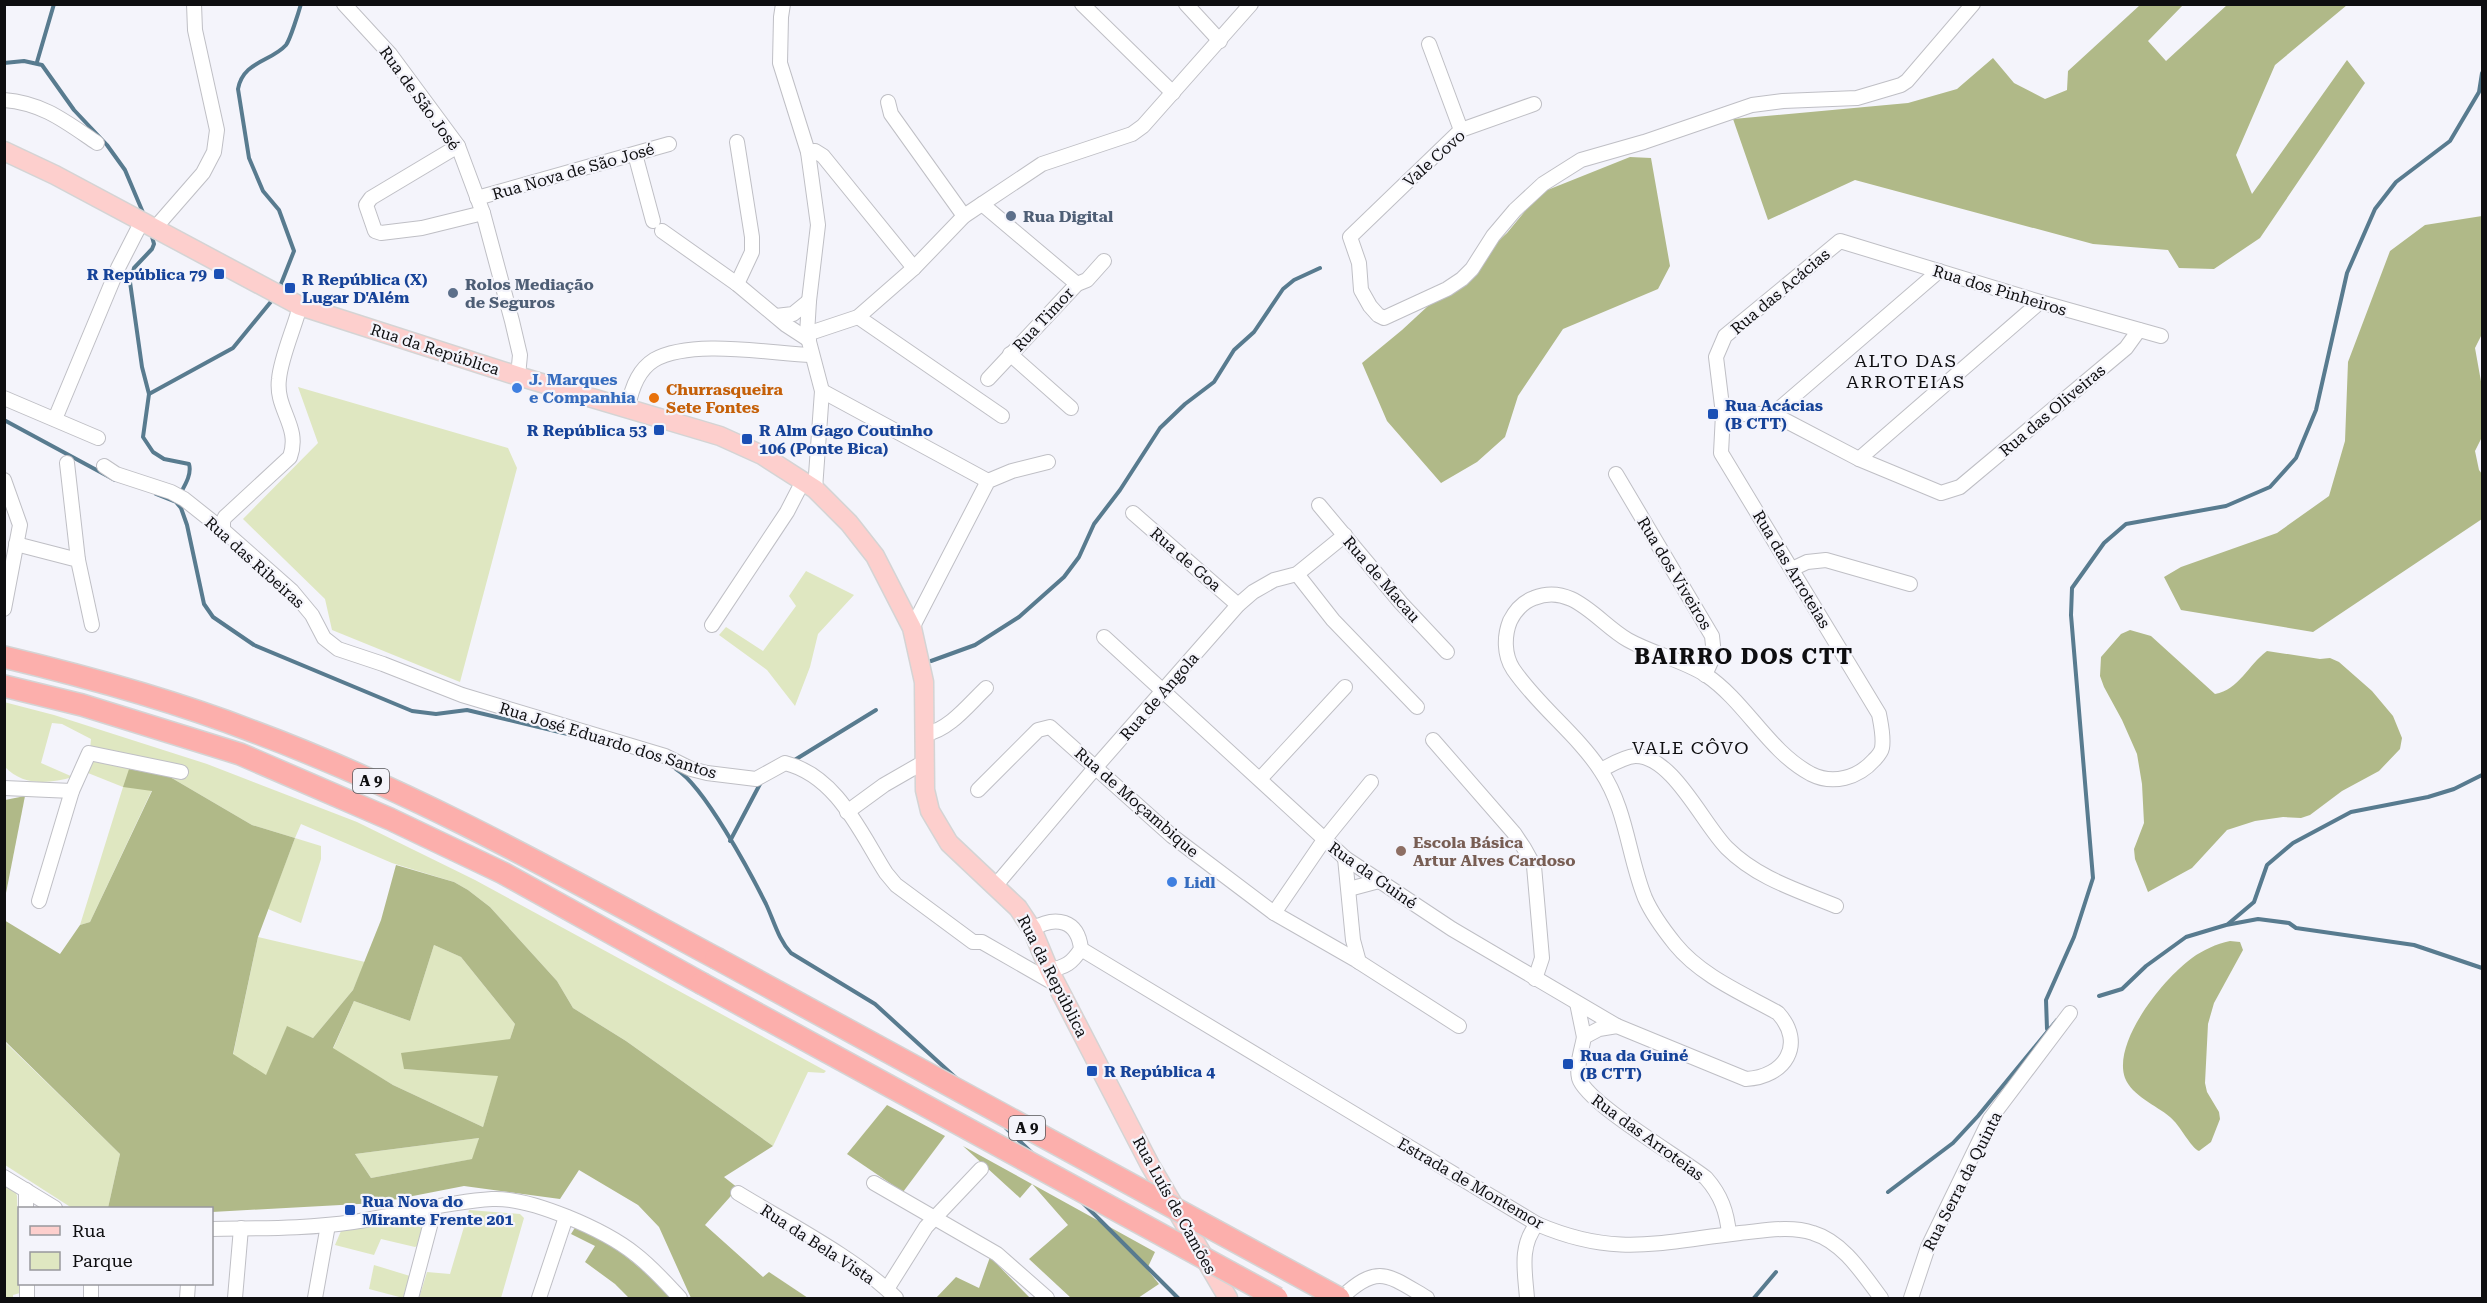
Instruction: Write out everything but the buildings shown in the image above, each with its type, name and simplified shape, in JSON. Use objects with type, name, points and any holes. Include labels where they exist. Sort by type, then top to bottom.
[{"type":"highway","name":"A 9","points":[[4,657],[86,676],[252,730],[380,785],[513,848],[1340,1299]]},
{"type":"highway","name":"A 9","points":[[4,686],[82,705],[240,754],[390,819],[503,873],[1277,1299]]},
{"type":"main road","name":"Rua da República","points":[[4,152],[55,175],[300,306],[518,376],[720,436],[762,455],[809,485],[849,523],[875,556],[912,627],[924,682],[925,790],[930,811],[949,843],[996,885],[1018,908],[1032,929],[1053,978],[1123,1111]]},
{"type":"main road","name":"Rua Luís de Camões","points":[[1123,1111],[1150,1165],[1228,1299]]},
{"type":"street","points":[[55,420],[118,268],[148,224],[203,173],[214,152],[217,130],[195,30],[194,4]]},
{"type":"street","name":"Rua de São José","points":[[344,4],[390,54],[458,146],[483,213],[520,355],[518,376]]},
{"type":"street","points":[[712,625],[787,512],[809,485],[822,390],[808,337],[809,302],[818,225],[808,152],[780,63],[783,4]]},
{"type":"street","points":[[1082,4],[1173,93]]},
{"type":"street","points":[[1186,4],[1220,41]]},
{"type":"street","points":[[808,337],[858,316],[914,268],[964,216],[1042,164],[1132,134],[1143,126],[1251,4]]},
{"type":"street","name":"Vale Covo","points":[[1534,104],[1461,130],[1350,237],[1359,263],[1359,284],[1364,297],[1378,315],[1384,318],[1389,317],[1447,289],[1462,279],[1472,269],[1493,236],[1515,210],[1543,184],[1581,160],[1644,142],[1752,105],[1783,101],[1857,98],[1901,85],[1973,4]]},
{"type":"street","points":[[1429,44],[1461,130]]},
{"type":"street","points":[[4,100],[27,102],[59,118],[97,143]]},
{"type":"street","points":[[888,102],[891,114],[964,216]]},
{"type":"street","points":[[737,142],[752,237],[752,252],[737,284]]},
{"type":"street","name":"Rua Nova de São José","points":[[477,198],[669,144]]},
{"type":"street","points":[[458,146],[371,198],[366,205],[375,231],[381,233],[422,228],[483,213]]},
{"type":"street","points":[[808,152],[814,151],[823,156],[914,268]]},
{"type":"street","points":[[635,154],[657,226],[737,284],[776,316],[808,337]]},
{"type":"street","name":"Rua Timor","points":[[982,204],[1077,284]]},
{"type":"street","name":"Rua dos Pinheiros","points":[[1840,241],[2161,336]]},
{"type":"street","name":"Rua das Acácias","points":[[1723,414],[1716,357],[1725,336],[1840,241]]},
{"type":"street","name":"Rua Timor","points":[[988,379],[1077,284],[1087,280],[1104,261]]},
{"type":"street","points":[[1773,414],[1939,271]]},
{"type":"street","points":[[776,316],[793,314],[809,302]]},
{"type":"street","points":[[1723,414],[1773,414],[1858,459],[2040,302]]},
{"type":"street","points":[[223,530],[225,517],[290,457],[293,449],[294,432],[282,405],[279,378],[300,306]]},
{"type":"street","points":[[858,316],[1002,416]]},
{"type":"street","name":"Rua das Oliveiras","points":[[1858,459],[1941,493],[1960,487],[2126,348],[2139,330]]},
{"type":"street","points":[[628,408],[634,385],[641,371],[654,361],[666,356],[689,350],[733,350],[811,355]]},
{"type":"street","name":"Rua Timor","points":[[1010,354],[1071,408]]},
{"type":"street","points":[[822,390],[988,481]]},
{"type":"street","points":[[4,398],[99,438]]},
{"type":"street","name":"Rua das Arroteias","points":[[1617,1026],[1746,1079],[1758,1078],[1779,1068],[1790,1047],[1790,1033],[1778,1013],[1711,976],[1677,947],[1659,923],[1645,898],[1626,825],[1615,796],[1601,770],[1512,668],[1505,642],[1511,619],[1519,607],[1531,599],[1546,594],[1563,595],[1580,603],[1628,640],[1705,675],[1743,707],[1781,752],[1812,775],[1825,779],[1840,779],[1856,775],[1870,765],[1882,751],[1883,733],[1879,714],[1721,453],[1723,414]]},
{"type":"street","points":[[912,627],[988,481],[1012,471],[1048,462]]},
{"type":"street","points":[[67,463],[78,560],[92,625]]},
{"type":"street","name":"Rua das Ribeiras","points":[[105,466],[116,474],[171,492],[184,499],[223,530],[298,597],[330,645],[462,695]]},
{"type":"street","name":"Rua dos Viveiros","points":[[1616,474],[1712,636],[1714,655],[1705,675]]},
{"type":"street","points":[[4,480],[20,525],[4,609]]},
{"type":"street","name":"Rua de Macau","points":[[1319,505],[1401,603],[1447,652]]},
{"type":"street","name":"Rua de Goa","points":[[1133,513],[1239,605]]},
{"type":"street","name":"Rua de Angola","points":[[996,885],[1095,768],[1239,605],[1253,592],[1274,580],[1297,574],[1345,535]]},
{"type":"street","points":[[16,544],[78,560]]},
{"type":"street","points":[[1792,569],[1807,562],[1826,560],[1910,584]]},
{"type":"street","points":[[1297,574],[1333,620],[1416,707]]},
{"type":"street","name":"Rua da Guiné","points":[[1104,637],[1345,858],[1535,979],[1617,1026]]},
{"type":"street","points":[[1260,779],[1345,687]]},
{"type":"street","points":[[926,734],[938,732],[946,726],[986,688]]},
{"type":"street","name":"Rua José Eduardo dos Santos","points":[[462,695],[665,756],[691,769],[707,773],[756,779],[791,765],[819,778],[832,789],[896,885],[973,942],[982,942],[1053,978]]},
{"type":"street","name":"Rua de Moçambique","points":[[978,790],[1038,730],[1050,727],[1172,836],[1274,913],[1322,942],[1337,948],[1459,1026]]},
{"type":"street","points":[[1433,740],[1514,833],[1534,866],[1542,958],[1535,979]]},
{"type":"street","points":[[39,901],[72,791],[89,753],[181,772]]},
{"type":"street","points":[[1601,770],[1632,756],[1647,757],[1659,763],[1727,848],[1762,876],[1836,906]]},
{"type":"street","points":[[847,812],[884,785],[924,762]]},
{"type":"street","points":[[1274,913],[1324,840],[1371,782]]},
{"type":"street","points":[[6,785],[72,791]]},
{"type":"street","points":[[1345,858],[1353,940],[1359,962]]},
{"type":"street","points":[[1349,888],[1379,881]]},
{"type":"street","points":[[1032,929],[1040,925],[1064,921],[1074,927],[1080,937],[1082,949],[1053,978]]},
{"type":"street","points":[[1337,948],[1353,940]]},
{"type":"street","name":"Estrada de Montemor","points":[[1082,949],[1537,1224],[1562,1235],[1611,1245],[1654,1245],[1783,1229],[1812,1232],[1832,1242],[1846,1254],[1881,1299]]},
{"type":"street","name":"Rua das Arroteias","points":[[1577,1003],[1584,1037],[1578,1069],[1585,1089],[1611,1111],[1706,1178],[1716,1190],[1727,1213],[1730,1234]]},
{"type":"street","name":"Rua Serra da Quinta","points":[[1911,1299],[1928,1247],[1990,1119],[2070,1013]]},
{"type":"street","points":[[1584,1037],[1599,1029],[1617,1026]]},
{"type":"street","points":[[892,1294],[926,1227],[981,1169]]},
{"type":"street","points":[[4,1177],[52,1207]]},
{"type":"street","points":[[874,1183],[997,1254],[1047,1299]]},
{"type":"street","points":[[26,1190],[26,1207]]},
{"type":"street","name":"Rua da Bela Vista","points":[[738,1193],[841,1257],[892,1294]]},
{"type":"street","points":[[213,1229],[328,1225],[492,1199],[514,1200],[566,1217],[612,1238],[634,1252],[680,1299]]},
{"type":"street","points":[[411,1299],[435,1207]]},
{"type":"street","points":[[539,1299],[566,1217]]},
{"type":"street","points":[[1527,1299],[1523,1258],[1531,1232],[1537,1224]]},
{"type":"street","points":[[315,1299],[328,1225]]},
{"type":"street","points":[[235,1299],[241,1228]]},
{"type":"street","points":[[1340,1299],[1360,1281],[1378,1275],[1396,1280],[1428,1299]]},
{"type":"green space","points":[[2140,5],[2183,5],[2148,41],[2166,61],[2227,5],[2347,5],[2275,65],[2236,155],[2252,194],[2347,60],[2365,83],[2260,238],[2214,269],[2179,268],[2168,250],[2093,244],[1855,180],[1768,220],[1733,119],[1908,103],[1957,89],[1993,58],[2014,83],[2045,99],[2067,90],[2068,71]]},
{"type":"green space","points":[[1630,157],[1651,158],[1670,266],[1658,289],[1563,329],[1518,396],[1505,437],[1477,462],[1441,483],[1387,421],[1362,363],[1402,330],[1507,233],[1540,193]]},
{"type":"green space","points":[[2482,216],[2482,334],[2475,348],[2482,387],[2482,437],[2475,451],[2482,474],[2482,519],[2313,632],[2181,610],[2164,577],[2181,567],[2277,533],[2329,496],[2345,441],[2348,362],[2390,251],[2425,225]]},
{"type":"green space","points":[[298,387],[508,448],[517,468],[460,682],[332,630],[325,599],[243,519],[318,443]]},
{"type":"green space","points":[[806,571],[854,595],[818,634],[810,667],[795,706],[767,670],[719,635],[726,627],[763,651],[796,606],[789,596]]},
{"type":"green space","points":[[2130,630],[2151,636],[2215,694],[2231,688],[2267,651],[2320,659],[2330,658],[2339,662],[2372,691],[2393,716],[2402,738],[2400,749],[2379,771],[2342,791],[2310,815],[2301,818],[2283,817],[2255,821],[2227,830],[2192,868],[2148,892],[2135,859],[2134,849],[2144,823],[2142,784],[2137,754],[2100,676],[2101,657],[2121,634]]},
{"type":"green space","points":[[4,702],[54,715],[207,764],[357,822],[475,880],[826,1071],[824,1073],[808,1072],[773,1146],[626,1041],[573,1008],[557,981],[490,907],[468,890],[454,882],[392,863],[301,824],[295,838],[252,825],[170,777],[152,790],[90,922],[80,925],[123,787],[88,773],[91,739],[62,724],[52,723],[41,763],[73,777],[37,782],[20,778],[12,773],[5,767]]},
{"type":"green space","points":[[129,769],[170,777],[252,825],[295,838],[258,937],[233,1054],[266,1075],[287,1026],[313,1038],[353,990],[381,920],[396,865],[454,882],[490,907],[557,981],[573,1008],[626,1041],[773,1146],[724,1177],[738,1188],[705,1225],[763,1277],[769,1272],[808,1298],[691,1298],[659,1227],[638,1205],[579,1170],[560,1199],[464,1186],[377,1203],[213,1212],[213,1207],[108,1207],[120,1154],[5,1041],[4,920],[60,954],[80,925],[90,922],[152,791],[123,787]],"holes":[[[434,945],[461,957],[515,1024],[510,1039],[401,1053],[404,1069],[498,1076],[483,1127],[393,1085],[333,1048],[354,1001],[410,1021]],[[479,1138],[472,1159],[371,1178],[355,1154]]]},
{"type":"green space","points":[[25,796],[7,888],[5,898],[5,800]]},
{"type":"green space","points":[[295,838],[321,846],[321,859],[301,923],[268,909]]},
{"type":"green space","points":[[258,937],[365,962],[353,990],[313,1038],[287,1027],[266,1076],[233,1055]]},
{"type":"green space","points":[[2230,941],[2240,942],[2243,950],[2214,1003],[2208,1024],[2205,1083],[2220,1119],[2211,1142],[2199,1151],[2192,1146],[2170,1117],[2133,1090],[2125,1078],[2123,1063],[2133,1029],[2155,995],[2168,980],[2196,955]]},
{"type":"green space","points":[[434,945],[461,957],[515,1024],[510,1039],[404,1069],[499,1075],[483,1127],[393,1085],[333,1049],[354,1001],[410,1021]]},
{"type":"green space","points":[[4,1041],[120,1154],[108,1207],[70,1207],[5,1165]]},
{"type":"green space","points":[[887,1105],[945,1136],[903,1192],[847,1154]]},
{"type":"green space","points":[[479,1138],[473,1159],[371,1178],[355,1154]]},
{"type":"green space","points":[[963,1146],[1032,1184],[1020,1198]]},
{"type":"green space","points":[[1032,1184],[1155,1252],[1147,1269],[1159,1284],[1138,1298],[1071,1298],[1029,1259],[1068,1225]]},
{"type":"green space","points":[[4,1186],[17,1196],[20,1293],[13,1295],[13,1298],[5,1298]]},
{"type":"green space","points":[[469,1210],[520,1214],[524,1218],[501,1298],[419,1298],[427,1272],[450,1274]]},
{"type":"green space","points":[[419,1218],[424,1225],[419,1245],[415,1247],[381,1239],[374,1255],[335,1245],[341,1231]]},
{"type":"green space","points":[[576,1226],[615,1249],[672,1298],[629,1298],[615,1284],[585,1262],[595,1246],[571,1234]]},
{"type":"green space","points":[[990,1257],[1030,1298],[936,1298],[956,1277],[979,1288]]},
{"type":"green space","points":[[374,1265],[410,1276],[403,1298],[369,1289]]},
{"type":"waterway","points":[[37,62],[54,4]]},
{"type":"waterway","points":[[279,289],[294,251],[279,210],[263,191],[249,158],[238,89],[241,80],[251,67],[280,51],[286,45],[301,4]]},
{"type":"waterway","points":[[4,63],[24,61],[42,65],[74,110],[107,145],[125,170],[144,215]]},
{"type":"waterway","points":[[2047,1029],[2046,1000],[2074,937],[2093,878],[2071,615],[2072,588],[2104,543],[2126,524],[2226,506],[2270,487],[2296,458],[2316,410],[2347,273],[2375,209],[2396,182],[2450,141],[2479,92],[2482,73]]},
{"type":"waterway","points":[[151,233],[154,244],[152,249],[134,268],[130,282],[142,367],[149,394],[143,437],[153,452],[164,459],[189,464],[189,476],[180,494]]},
{"type":"waterway","points":[[931,661],[975,645],[1019,617],[1064,577],[1079,557],[1094,524],[1120,490],[1160,428],[1185,404],[1214,382],[1234,350],[1254,332],[1283,289],[1294,280],[1320,268]]},
{"type":"waterway","points":[[149,394],[233,348],[274,298]]},
{"type":"waterway","points":[[4,420],[115,480]]},
{"type":"waterway","points":[[156,494],[176,502],[181,508],[187,525],[204,604],[213,617],[254,645],[412,711],[436,714],[467,710],[572,735]]},
{"type":"waterway","points":[[793,761],[876,710]]},
{"type":"waterway","points":[[676,769],[700,793],[726,831],[759,890],[779,936],[791,953],[875,1004],[956,1078]]},
{"type":"waterway","points":[[2228,924],[2254,902],[2267,865],[2293,843],[2351,812],[2428,797],[2454,789],[2482,775]]},
{"type":"waterway","points":[[730,841],[760,784]]},
{"type":"waterway","points":[[2099,996],[2122,989],[2146,966],[2186,937],[2226,925],[2258,919],[2289,923],[2296,928],[2414,945],[2482,968]]},
{"type":"waterway","points":[[1888,1192],[1953,1143],[2057,1020]]},
{"type":"waterway","points":[[1006,1128],[1033,1154]]},
{"type":"waterway","points":[[1083,1203],[1178,1298]]},
{"type":"waterway","points":[[1754,1298],[1776,1272]]},
{"type":"place","name":"Rua Digital","points":[[1011,216]]},
{"type":"place","name":"R República 79","points":[[219,274]]},
{"type":"place","name":"R República (X) Lugar D'Além","points":[[290,288]]},
{"type":"place","name":"Rolos Mediação de Seguros","points":[[453,293]]},
{"type":"place","name":"J. Marques e Companhia","points":[[517,388]]},
{"type":"place","name":"Churrasqueira Sete Fontes","points":[[654,398]]},
{"type":"place","name":"Rua Acácias (B CTT)","points":[[1713,414]]},
{"type":"place","name":"R República 53","points":[[659,430]]},
{"type":"place","name":"R Alm Gago Coutinho 106 (Ponte Bica)","points":[[747,439]]},
{"type":"place","name":"Escola Básica Artur Alves Cardoso","points":[[1401,851]]},
{"type":"place","name":"Lidl","points":[[1172,882]]},
{"type":"place","name":"Rua da Guiné (B CTT)","points":[[1568,1064]]},
{"type":"place","name":"R República 4","points":[[1092,1071]]},
{"type":"place","name":"Rua Nova do Mirante Frente 201","points":[[350,1210]]},
{"type":"district","name":"ALTO DAS ARROTEIAS","points":[[1906,371]]},
{"type":"district","name":"BAIRRO DOS CTT","points":[[1744,656]]},
{"type":"district","name":"VALE CÔVO","points":[[1691,748]]}]
